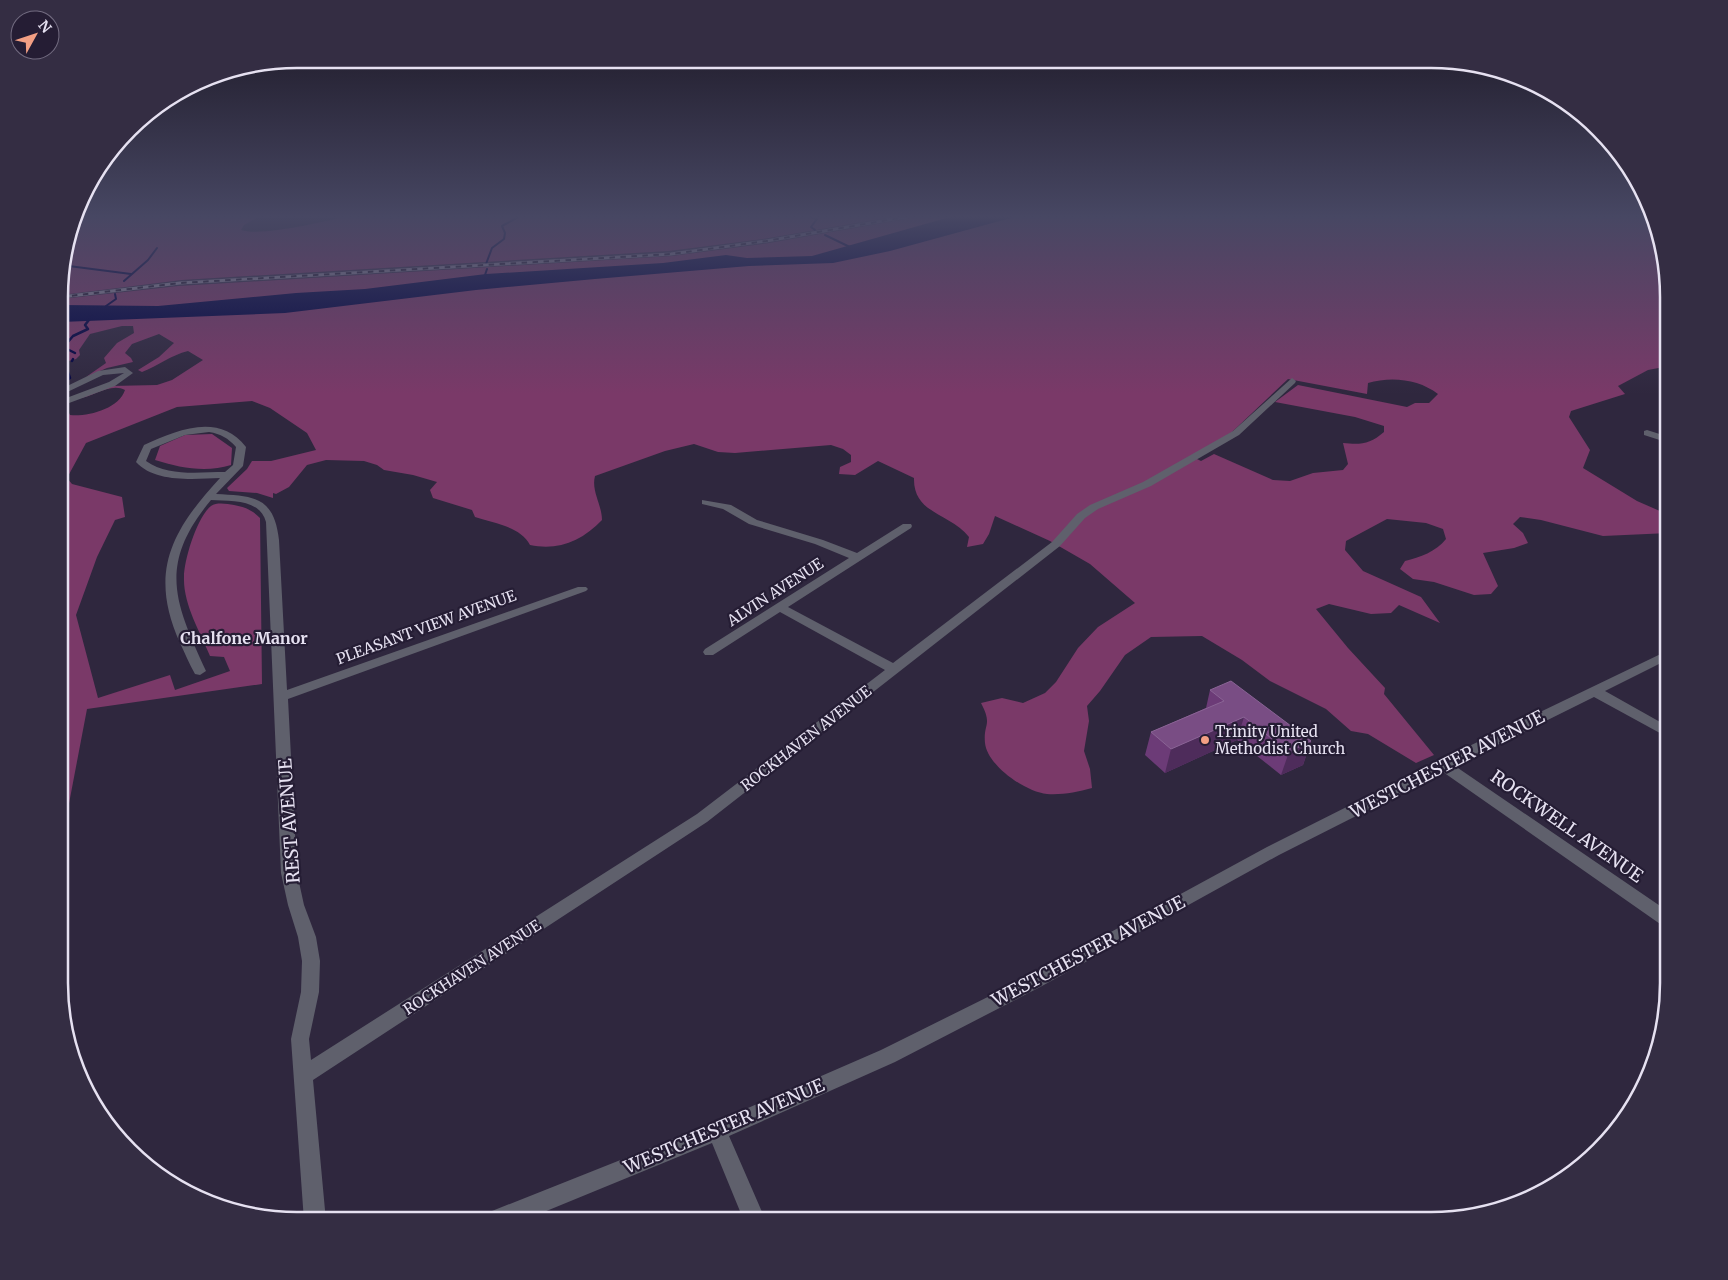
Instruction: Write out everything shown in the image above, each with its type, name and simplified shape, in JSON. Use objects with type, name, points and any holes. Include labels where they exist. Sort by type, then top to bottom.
[{"type":"street","points":[[68,389],[107,371],[125,369],[129,372],[112,384],[68,400]]},
{"type":"street","name":"ROCKHAVEN AVENUE","points":[[303,1076],[688,827],[1056,544],[1081,516],[1106,501],[1147,484],[1236,433],[1292,381]]},
{"type":"street","points":[[200,671],[177,616],[171,597],[170,579],[180,540],[207,497],[238,466],[241,447],[238,442],[220,431],[210,430],[178,434],[146,448],[141,462],[145,466],[173,474],[228,475]]},
{"type":"street","points":[[1647,433],[1660,437]]},
{"type":"street","name":"REST AVENUE","points":[[207,497],[258,504],[270,515],[274,540],[289,873],[296,904],[307,937],[311,961],[310,992],[300,1039],[314,1212]]},
{"type":"street","name":"ALVIN AVENUE","points":[[706,502],[727,507],[753,522],[819,542],[857,557]]},
{"type":"street","name":"ALVIN AVENUE","points":[[709,652],[907,526]]},
{"type":"street","name":"PLEASANT VIEW AVENUE","points":[[282,696],[582,589]]},
{"type":"street","points":[[780,607],[894,669]]},
{"type":"street","name":"WESTCHESTER AVENUE","points":[[518,1212],[717,1131],[888,1056],[1036,981],[1274,851],[1443,765],[1660,658]]},
{"type":"street","points":[[1594,691],[1660,728]]},
{"type":"street","name":"ROCKWELL AVENUE","points":[[1443,765],[1660,915]]},
{"type":"street","points":[[717,1131],[751,1212]]},
{"type":"shaded area","points":[[68,275],[270,275],[182,280],[68,294]]},
{"type":"shaded area","points":[[270,275],[364,275],[178,286],[68,298],[68,294],[75,292],[182,280]]},
{"type":"shaded area","points":[[364,275],[1660,275],[1660,368],[1648,370],[1618,386],[1625,394],[1571,411],[1569,417],[1590,450],[1583,468],[1637,501],[1660,511],[1660,533],[1603,536],[1541,520],[1520,517],[1513,524],[1523,533],[1528,543],[1514,548],[1483,553],[1498,586],[1491,594],[1474,595],[1434,582],[1413,579],[1400,569],[1405,561],[1427,553],[1442,544],[1446,539],[1443,529],[1426,523],[1387,519],[1346,541],[1345,550],[1363,571],[1421,597],[1440,623],[1399,605],[1391,613],[1371,614],[1329,604],[1316,609],[1348,648],[1385,688],[1384,694],[1434,755],[1416,763],[1368,734],[1351,731],[1326,709],[1270,681],[1242,660],[1202,636],[1151,637],[1125,655],[1087,706],[1089,721],[1084,751],[1090,769],[1092,788],[1070,793],[1047,794],[1018,783],[992,760],[985,743],[987,720],[981,703],[1002,698],[1023,703],[1045,693],[1056,682],[1078,648],[1098,627],[1135,603],[1090,564],[1050,541],[995,516],[989,534],[983,544],[967,547],[969,537],[961,529],[926,506],[920,499],[915,490],[914,478],[878,461],[855,475],[839,474],[840,467],[851,462],[851,455],[843,449],[831,445],[735,453],[718,452],[694,444],[665,451],[595,476],[594,487],[602,520],[578,539],[550,547],[530,545],[526,539],[514,530],[475,517],[472,510],[433,498],[430,490],[437,482],[413,475],[384,470],[377,465],[364,461],[326,460],[307,465],[289,487],[276,494],[273,493],[273,498],[257,493],[229,491],[227,488],[247,469],[252,461],[271,461],[316,450],[307,433],[270,408],[252,401],[177,407],[86,443],[68,476],[68,411],[70,415],[85,415],[102,410],[122,397],[125,390],[120,388],[108,389],[79,398],[111,386],[157,385],[172,380],[203,360],[188,351],[142,372],[138,370],[159,357],[174,343],[159,334],[132,344],[125,353],[133,362],[107,368],[86,377],[106,363],[104,358],[117,343],[134,333],[133,326],[122,326],[90,334],[79,350],[80,355],[76,359],[68,361],[68,298],[178,286]],"holes":[[[1288,379],[1367,394],[1368,383],[1395,379],[1404,380],[1422,385],[1438,394],[1429,403],[1415,403],[1407,407],[1298,385],[1275,402],[1355,417],[1384,426],[1384,432],[1370,441],[1360,444],[1343,443],[1348,464],[1343,470],[1313,473],[1290,481],[1273,480],[1214,454],[1201,461],[1193,457],[1232,432]]]},
{"type":"shaded area","points":[[480,275],[646,275],[476,290],[285,313],[68,322],[68,305],[158,306],[296,293],[365,289]]},
{"type":"shaded area","points":[[212,434],[232,448],[231,465],[203,469],[155,460],[160,446],[185,435]]},
{"type":"shaded area","points":[[68,479],[72,484],[122,497],[125,517],[115,520],[97,557],[76,615],[98,698],[170,675],[175,690],[230,671],[224,657],[210,656],[189,608],[184,587],[186,560],[196,529],[211,506],[219,504],[234,505],[245,508],[260,518],[262,684],[87,709],[68,809]]},
{"type":"building","points":[[1231,681],[1311,741],[1289,752],[1244,717],[1171,749],[1151,732],[1224,701],[1210,690]]},
{"type":"waterway","points":[[124,281],[131,275]]},
{"type":"waterway","points":[[106,306],[116,299],[115,294]]},
{"type":"waterway","points":[[68,342],[73,336],[88,329],[85,325],[92,316]]},
{"type":"waterway","points":[[68,350],[75,353]]},
{"type":"waterway","points":[[68,372],[70,378],[68,379]]},
{"type":"railway","points":[[68,296],[180,283],[320,275]]},
{"type":"place","name":"Trinity United Methodist Church","points":[[1205,740]]},
{"type":"district","name":"Chalfone Manor","points":[[244,638]]}]
